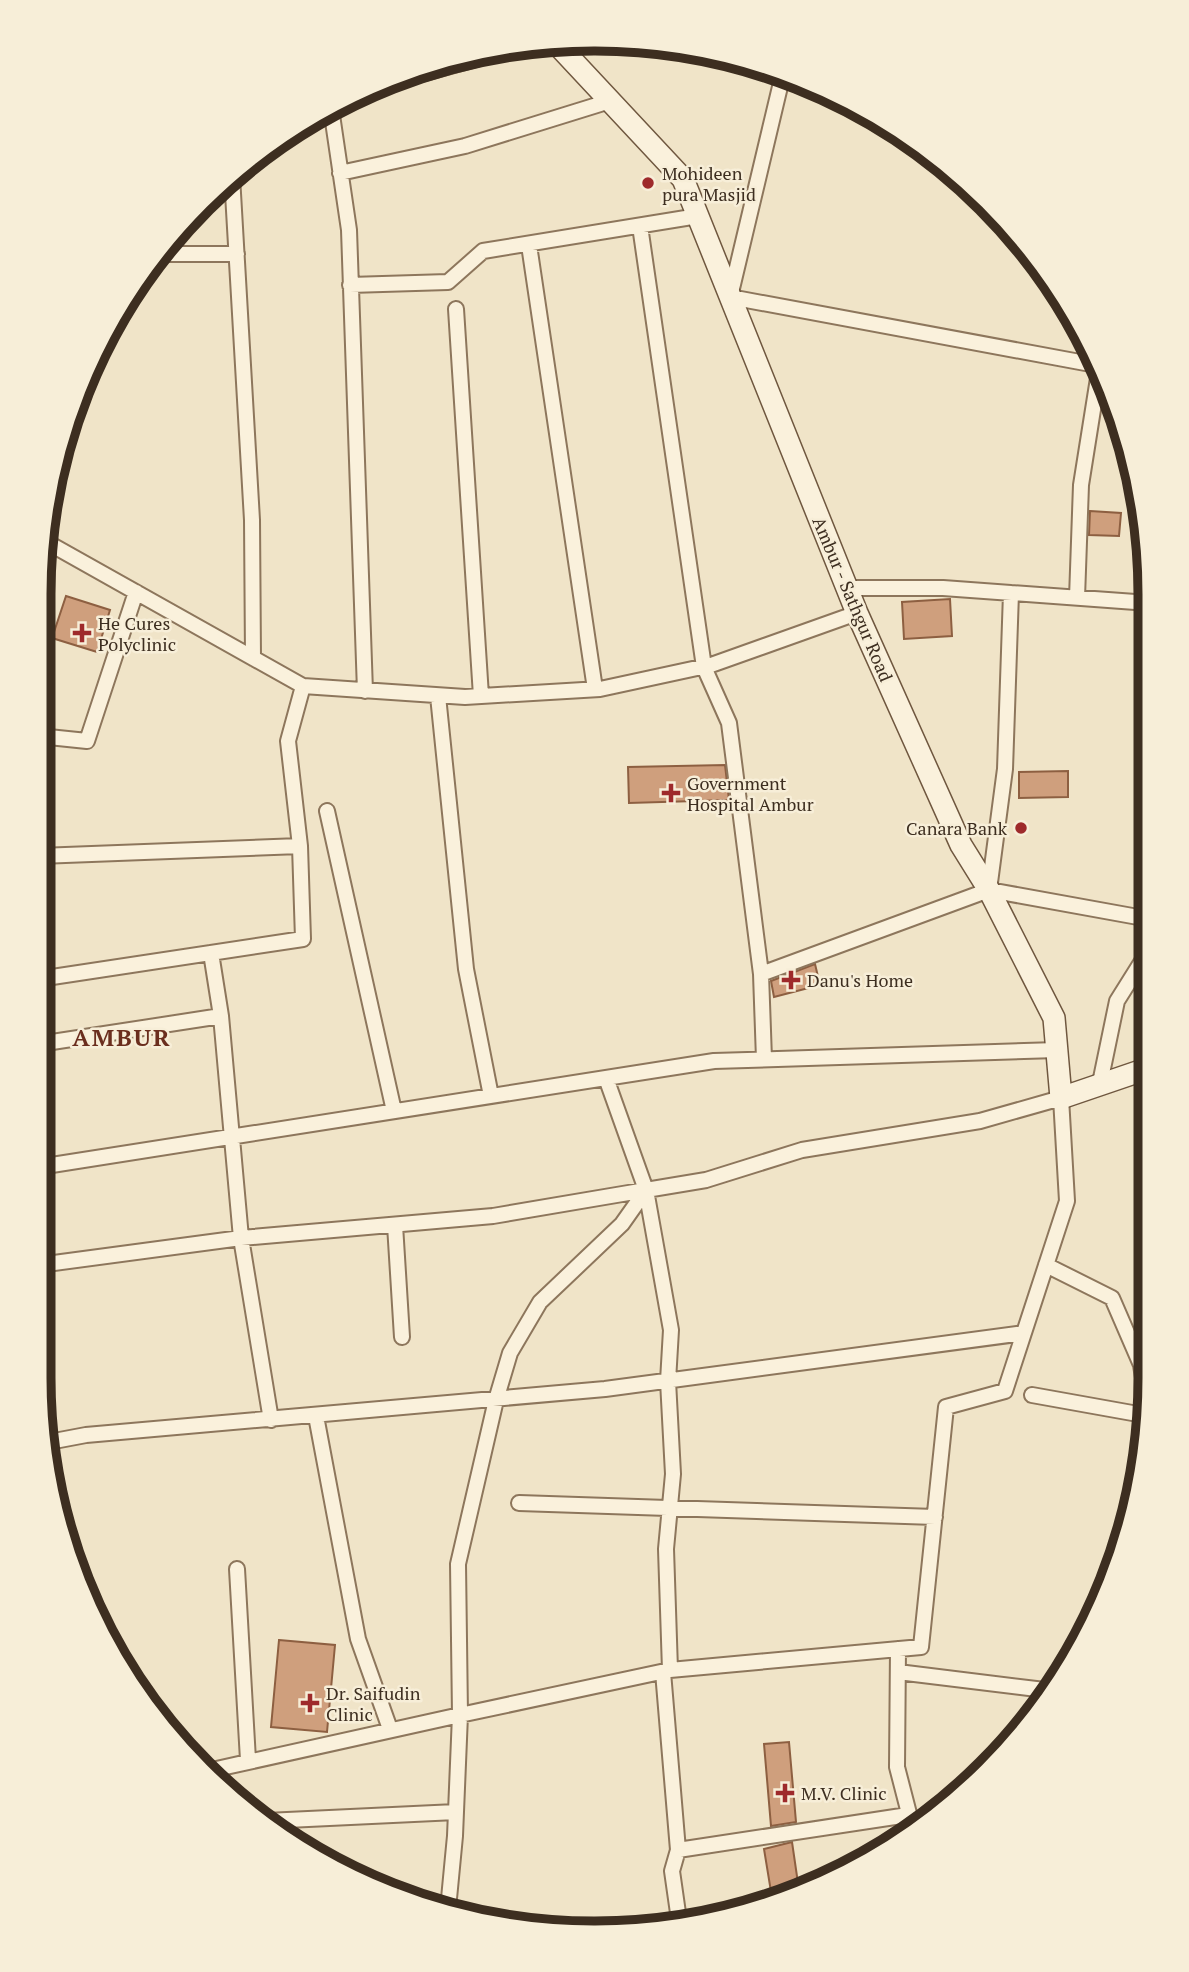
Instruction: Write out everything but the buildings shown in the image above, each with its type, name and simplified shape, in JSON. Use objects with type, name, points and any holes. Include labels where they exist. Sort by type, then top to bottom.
[{"type":"main road","name":"Ambur - Sathgur Road","points":[[564,52],[683,179],[857,613],[961,845],[989,890],[1054,1018],[1061,1098]]},
{"type":"main road","points":[[1061,1098],[1138,1071]]},
{"type":"street","points":[[781,84],[730,297],[1086,363]]},
{"type":"street","points":[[340,173],[465,146],[610,101]]},
{"type":"street","points":[[332,119],[349,230],[365,691]]},
{"type":"street","points":[[233,189],[253,520],[253,658]]},
{"type":"street","points":[[350,285],[448,282],[483,251],[698,216]]},
{"type":"street","points":[[640,226],[704,667],[729,723],[761,974],[764,1059]]},
{"type":"street","points":[[529,245],[594,689]]},
{"type":"street","points":[[171,254],[237,254]]},
{"type":"street","points":[[456,309],[481,696]]},
{"type":"street","points":[[1077,598],[1081,485],[1097,386]]},
{"type":"street","points":[[53,546],[303,687],[438,696],[594,689],[704,667],[857,613]]},
{"type":"street","points":[[847,588],[943,588],[1138,602]]},
{"type":"street","points":[[51,737],[87,741],[136,592]]},
{"type":"street","points":[[989,890],[1005,769],[1011,593]]},
{"type":"street","points":[[51,977],[303,939],[300,846],[288,741],[303,687]]},
{"type":"street","points":[[438,696],[466,969],[491,1096]]},
{"type":"street","points":[[327,811],[394,1111]]},
{"type":"street","points":[[51,856],[300,846]]},
{"type":"street","points":[[761,974],[989,890],[1138,917]]},
{"type":"street","points":[[211,953],[220,1016],[241,1238],[271,1420]]},
{"type":"street","points":[[1100,1083],[1117,1002],[1138,968]]},
{"type":"street","points":[[51,1042],[220,1016]]},
{"type":"street","points":[[51,1165],[714,1061],[1057,1050]]},
{"type":"street","points":[[606,1078],[646,1190],[671,1330],[668,1381],[673,1474],[666,1549],[667,1671],[678,1850],[672,1871],[678,1915]]},
{"type":"street","points":[[51,1263],[241,1238],[493,1216],[706,1180],[802,1150],[980,1121],[1061,1098],[1067,1202],[1005,1391],[946,1407],[921,1647],[667,1671],[217,1769]]},
{"type":"street","points":[[449,1901],[460,1715],[458,1564],[496,1399],[510,1353],[540,1302],[622,1224],[646,1190]]},
{"type":"street","points":[[395,1225],[402,1337]]},
{"type":"street","points":[[1046,1265],[1112,1298],[1138,1350]]},
{"type":"street","points":[[54,1440],[668,1381],[1024,1333]]},
{"type":"street","points":[[1032,1395],[1137,1414]]},
{"type":"street","points":[[316,1416],[358,1639],[390,1729]]},
{"type":"street","points":[[519,1503],[935,1517]]},
{"type":"street","points":[[237,1569],[248,1760]]},
{"type":"street","points":[[898,1649],[897,1767],[910,1821]]},
{"type":"street","points":[[898,1672],[1041,1689]]},
{"type":"street","points":[[279,1820],[456,1812]]},
{"type":"street","points":[[678,1850],[908,1815]]},
{"type":"place","name":"Mohideen pura Masjid","points":[[648,183]]},
{"type":"place","name":"He Cures Polyclinic","points":[[82,633]]},
{"type":"place","name":"Government Hospital Ambur","points":[[671,793]]},
{"type":"place","name":"Canara Bank","points":[[1021,828]]},
{"type":"place","name":"Danu's Home","points":[[791,980]]},
{"type":"place","name":"Dr. Saifudin Clinic","points":[[310,1703]]},
{"type":"place","name":"M.V. Clinic","points":[[785,1793]]},
{"type":"district","name":"AMBUR","points":[[122,1037]]}]
